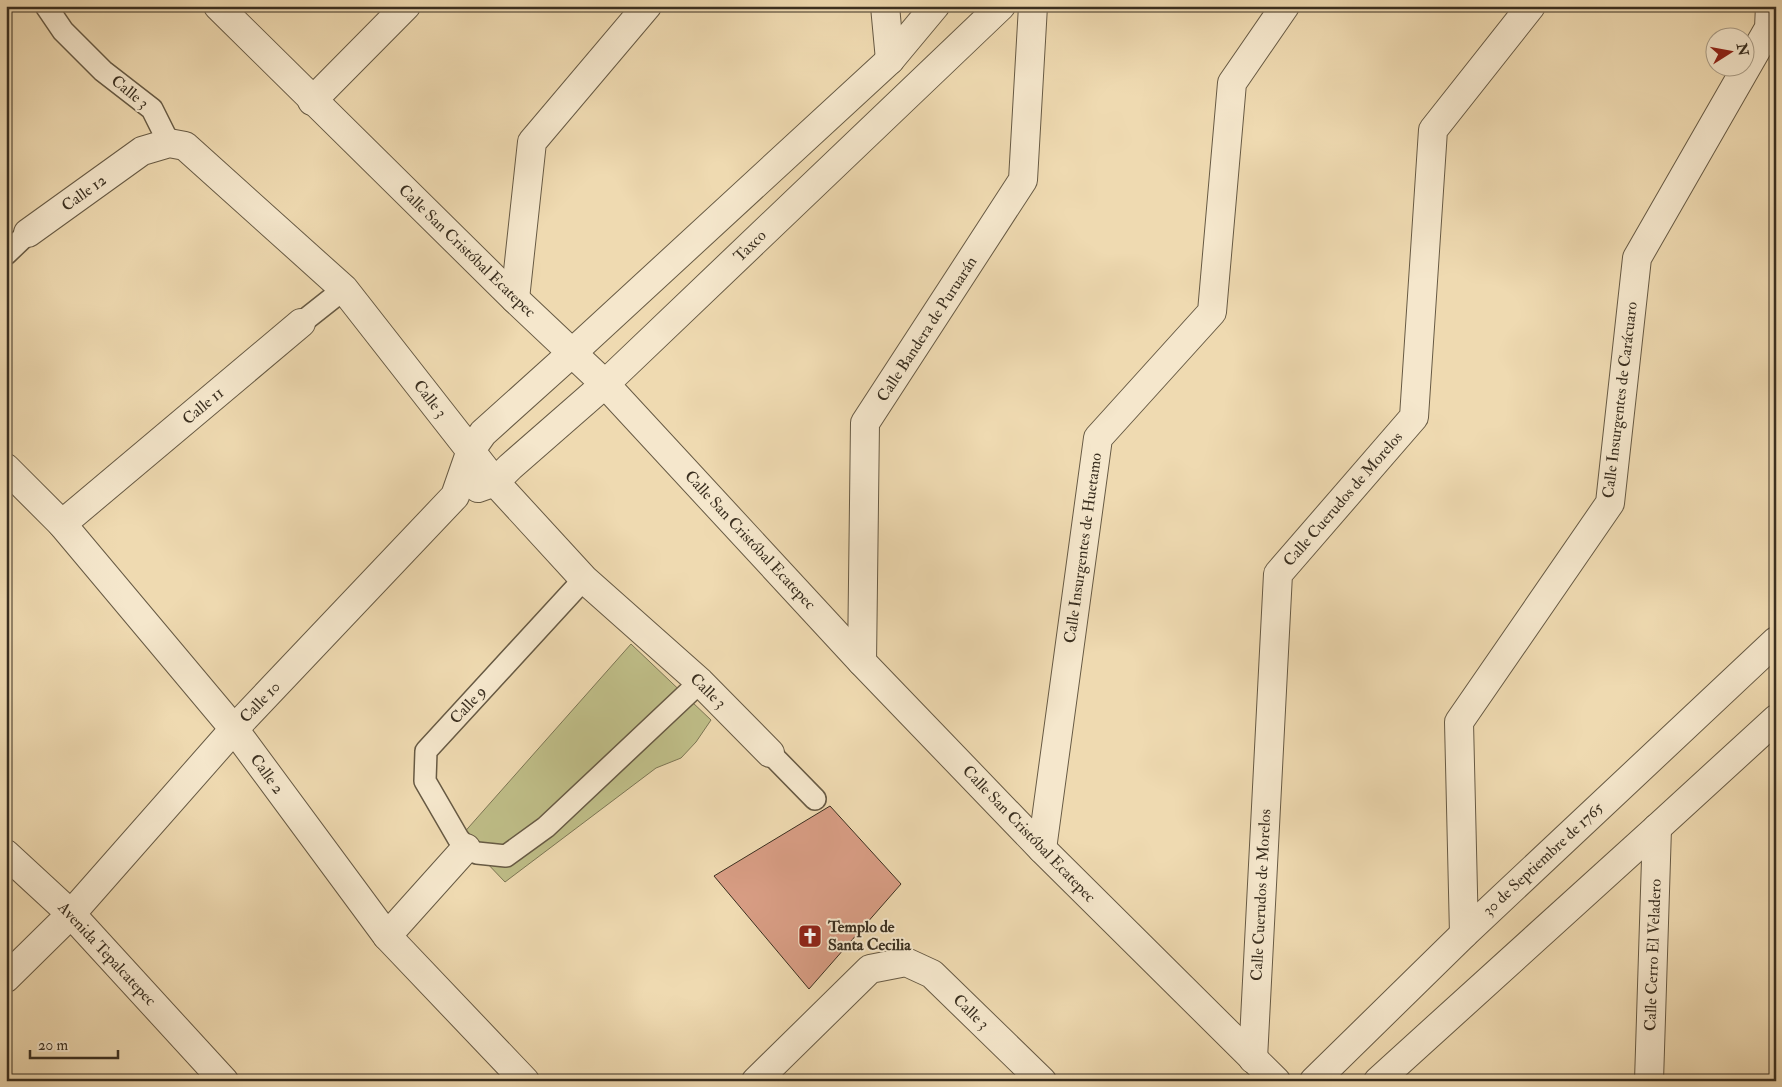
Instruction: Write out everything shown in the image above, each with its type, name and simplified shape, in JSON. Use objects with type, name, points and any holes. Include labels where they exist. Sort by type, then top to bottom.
[{"type":"street","name":"Calle 3","points":[[46,6],[63,31],[103,71],[152,109],[168,143],[185,146],[344,290],[495,482],[584,579],[700,682],[814,799]]},
{"type":"street","name":"Calle San Cristóbal Ecatepec","points":[[218,6],[312,101],[605,384],[862,662],[1042,850],[1276,1081]]},
{"type":"street","points":[[312,101],[406,6]]},
{"type":"street","points":[[515,299],[532,142],[647,6]]},
{"type":"street","points":[[884,6],[890,60]]},
{"type":"street","points":[[470,450],[483,433],[890,60],[936,6]]},
{"type":"street","name":"Calle Bandera de Puruarán","points":[[862,662],[865,423],[1024,180],[1034,6]]},
{"type":"street","name":"Calle Insurgentes de Huetamo","points":[[1042,850],[1098,438],[1212,312],[1232,83],[1285,6]]},
{"type":"street","name":"Calle Cuerudos de Morelos","points":[[1253,1059],[1278,574],[1414,417],[1433,130],[1530,6]]},
{"type":"street","name":"Calle Insurgentes de Carácuaro","points":[[1464,934],[1459,722],[1610,503],[1637,258],[1769,28],[1770,6]]},
{"type":"street","name":"Taxco","points":[[495,482],[510,466],[605,384],[986,11]]},
{"type":"street","name":"Calle 12","points":[[6,254],[28,233],[142,150],[168,143]]},
{"type":"street","name":"Calle 11","points":[[62,524],[301,323],[344,290]]},
{"type":"street","name":"Calle 10","points":[[6,978],[71,914],[234,729],[455,496],[470,450]]},
{"type":"street","name":"Calle 2","points":[[6,468],[62,524],[234,729],[386,936],[525,1081]]},
{"type":"street","name":"Calle 10","points":[[455,496],[495,482]]},
{"type":"street","name":"Calle 9","points":[[466,848],[425,780],[426,750],[584,579]]},
{"type":"street","name":"30 de Septiembre de 1765","points":[[1314,1081],[1464,934],[1776,640]]},
{"type":"street","points":[[386,936],[466,848],[477,853],[506,856],[546,827],[700,682]]},
{"type":"street","points":[[1378,1081],[1776,719]]},
{"type":"street","name":"Calle Cerro El Veladero","points":[[1649,1081],[1657,828]]},
{"type":"street","name":"Avenida Tepalcatepec","points":[[6,854],[71,914],[224,1081]]},
{"type":"street","name":"Calle 3","points":[[756,1081],[870,969],[906,962],[932,974],[1026,1076]]},
{"type":"shaded area","points":[[631,644],[711,720],[696,742],[681,758],[656,768],[505,882],[461,836]]},
{"type":"building","name":"Templo de Santa Cecilia","points":[[830,806],[901,884],[809,989],[714,876]]},
{"type":"place","name":"Templo de Santa Cecilia","points":[[810,936]]}]
